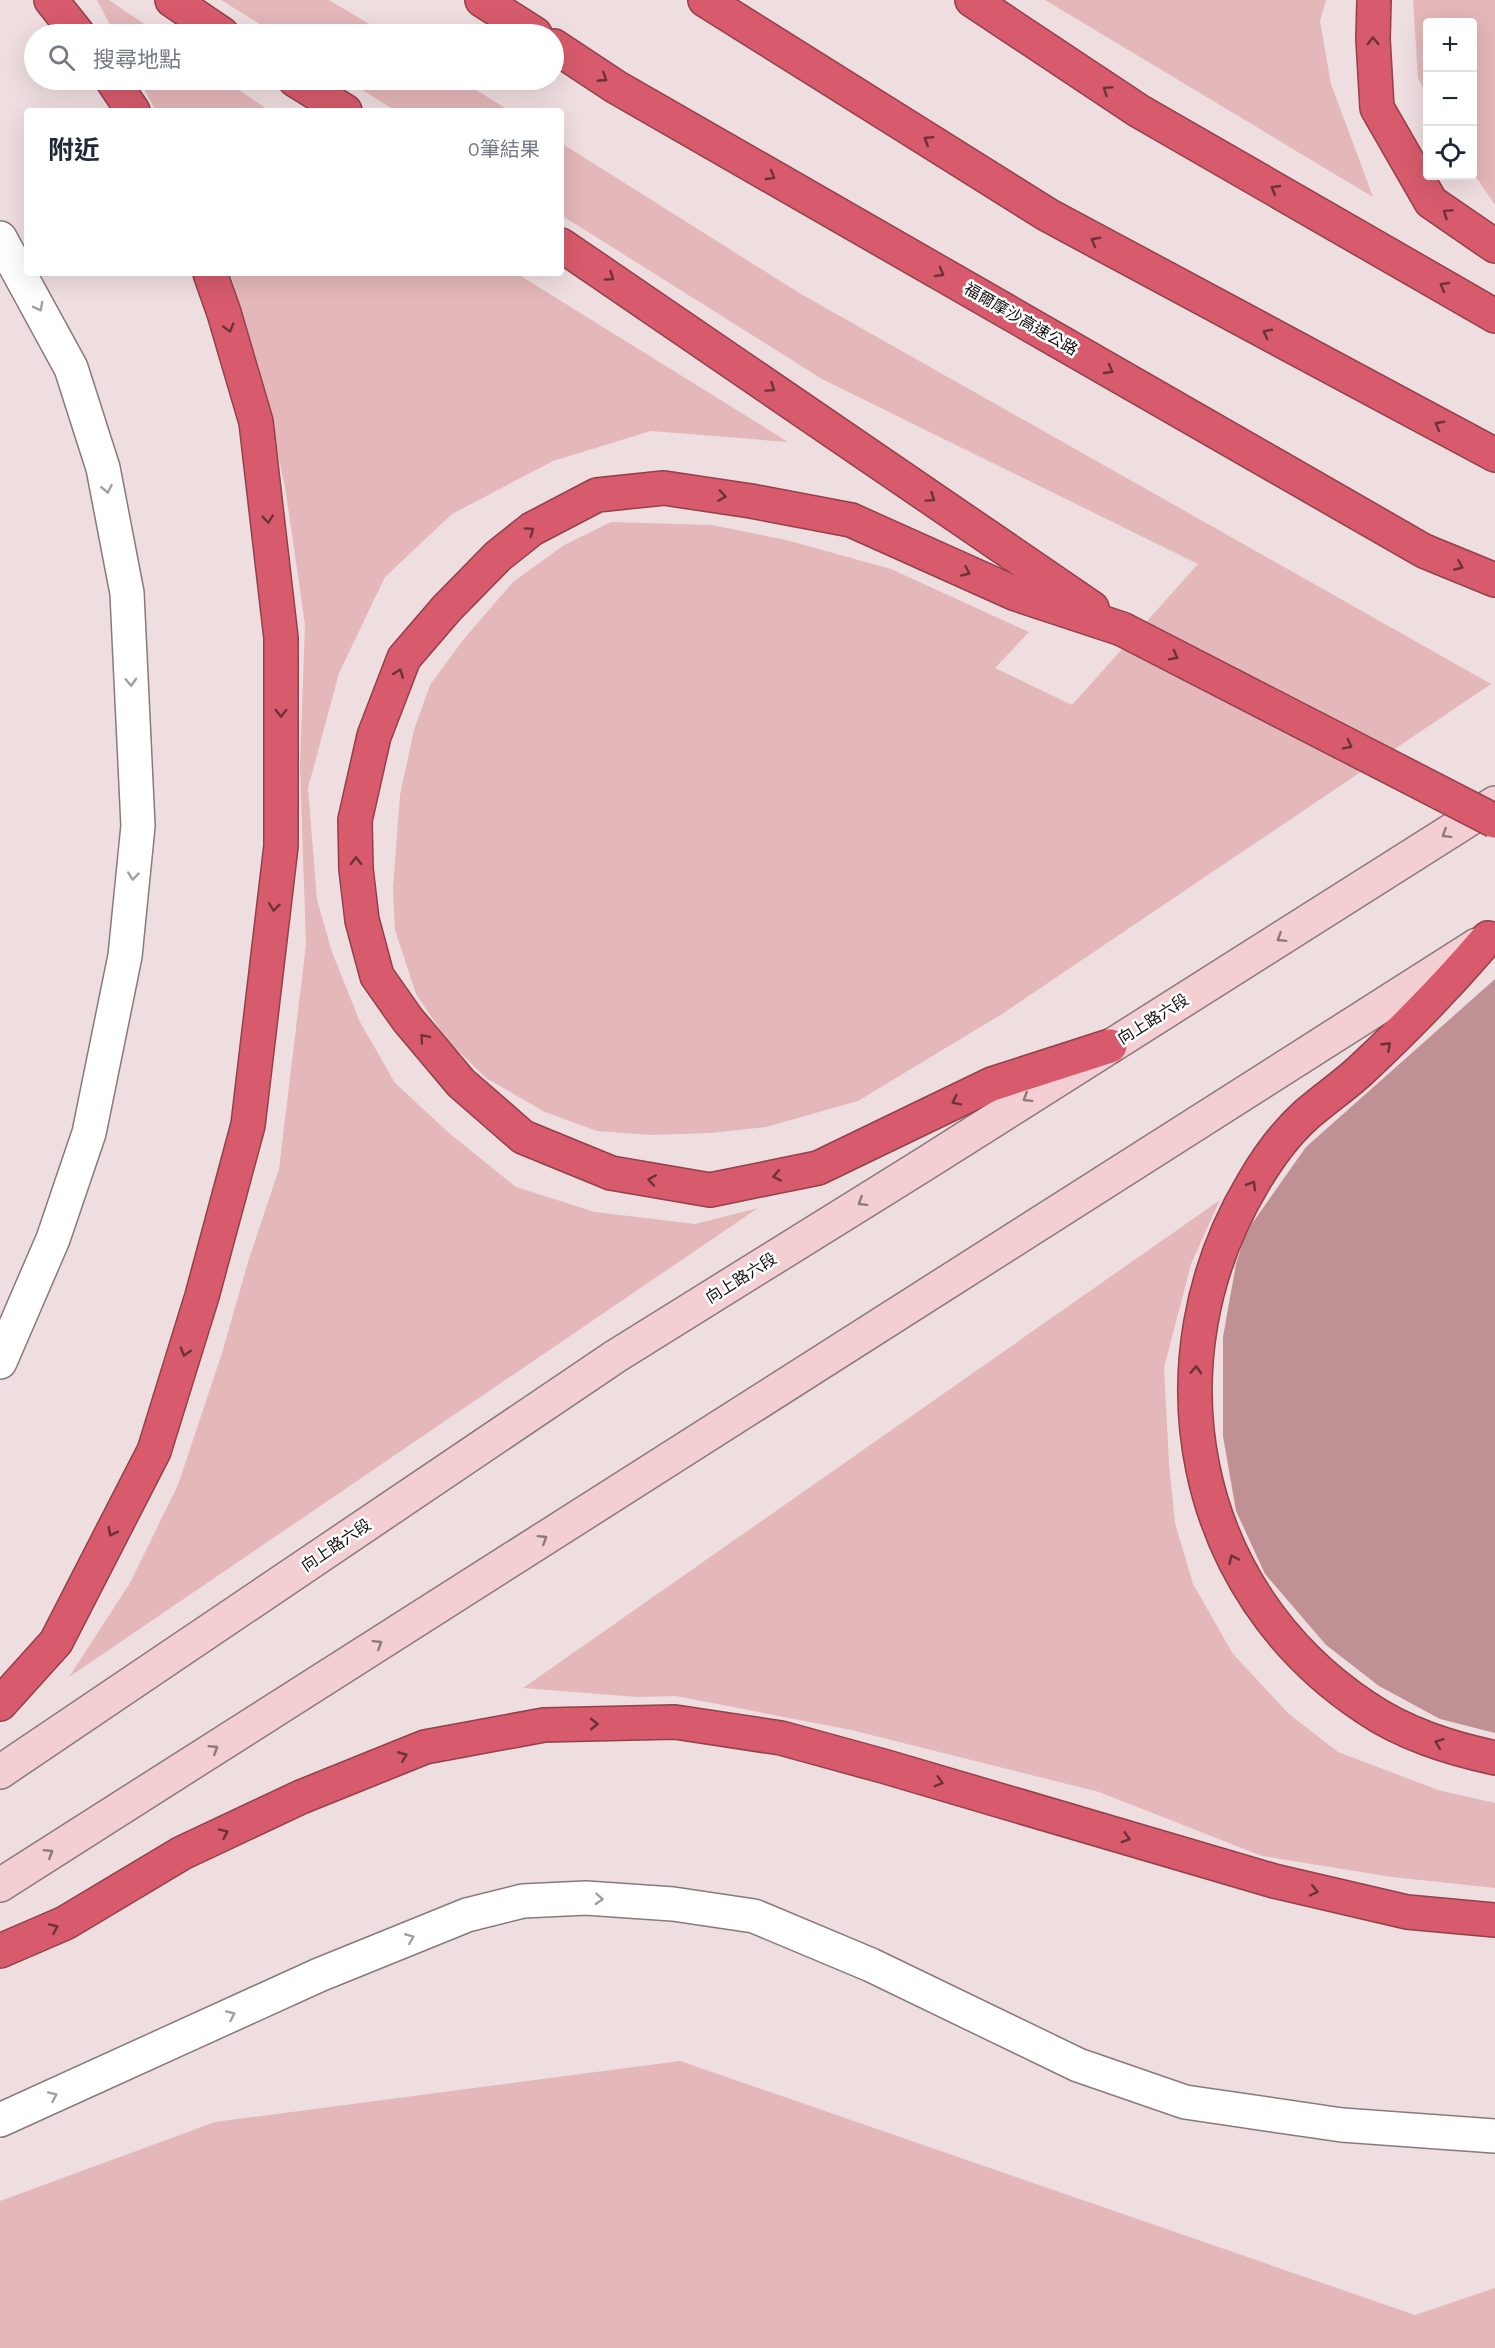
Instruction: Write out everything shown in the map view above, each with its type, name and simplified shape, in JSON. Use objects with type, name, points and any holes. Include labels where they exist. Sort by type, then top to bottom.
[{"type":"highway","points":[[51,0],[70,24]]},
{"type":"highway","points":[[172,0],[207,24]]},
{"type":"highway","points":[[482,0],[520,24]]},
{"type":"highway","points":[[705,0],[1048,216],[1493,453]]},
{"type":"highway","points":[[972,0],[1138,111],[1495,316]]},
{"type":"highway","points":[[1374,0],[1373,39],[1377,108],[1431,202],[1495,246]]},
{"type":"highway","name":"福爾摩沙高速公路","points":[[564,52],[637,99],[1424,551],[1495,580]]},
{"type":"highway","points":[[119,90],[131,108]]},
{"type":"highway","points":[[311,90],[340,108]]},
{"type":"highway","points":[[564,247],[1122,629],[1495,821]]},
{"type":"highway","points":[[0,1704],[56,1642],[154,1450],[202,1296],[248,1125],[281,846],[281,638],[256,422],[211,276]]},
{"type":"highway","points":[[1110,1046],[992,1084],[818,1168],[710,1190],[611,1173],[523,1137],[461,1083],[408,1020],[377,976],[362,920],[356,869],[355,820],[374,736],[404,658],[447,608],[498,556],[532,529],[597,495],[664,488],[751,501],[851,520],[1017,594],[1122,629]]},
{"type":"highway","points":[[1491,936],[1405,1028],[1357,1074],[1305,1116],[1278,1147],[1255,1180],[1218,1253],[1206,1294],[1198,1335],[1196,1426],[1203,1475],[1216,1522],[1237,1567],[1262,1609],[1294,1647],[1320,1672],[1367,1709],[1410,1732],[1455,1749],[1495,1758]]},
{"type":"highway","points":[[0,1951],[65,1923],[182,1853],[301,1797],[425,1747],[544,1725],[675,1722],[782,1738],[1274,1881],[1407,1912],[1495,1920]]},
{"type":"main road","name":"向上路六段","points":[[0,1772],[616,1356],[1495,803]]},
{"type":"main road","points":[[0,1885],[1491,936]]},
{"type":"street","points":[[0,1362],[53,1239],[89,1133],[125,957],[138,826],[127,593],[103,468],[71,368],[3,248]]},
{"type":"street","points":[[0,2120],[319,1975],[467,1915],[523,1901],[586,1898],[673,1904],[754,1916],[871,1965],[1078,2065],[1185,2102],[1342,2125],[1495,2136]]},
{"type":"shaded area","points":[[97,0],[109,0],[144,24],[110,24]]},
{"type":"shaded area","points":[[221,0],[329,0],[369,24],[260,24]]},
{"type":"shaded area","points":[[1045,0],[1326,0],[1320,21],[1331,84],[1373,197]]},
{"type":"shaded area","points":[[1413,0],[1495,0],[1495,205],[1477,179],[1477,18],[1423,18],[1423,88],[1418,78]]},
{"type":"shaded area","points":[[144,90],[239,90],[266,108],[154,108]]},
{"type":"shaded area","points":[[362,90],[476,90],[505,108],[391,108]]},
{"type":"shaded area","points":[[564,145],[801,294],[1491,684],[1002,1014],[858,1101],[766,1127],[711,1133],[652,1135],[597,1131],[545,1112],[486,1078],[447,1040],[416,994],[395,930],[393,888],[400,795],[414,730],[430,685],[463,640],[513,582],[564,545],[611,522],[712,525],[786,540],[891,569],[1029,632],[995,668],[1072,705],[1198,564],[822,379],[564,217]]},
{"type":"shaded area","points":[[231,276],[521,276],[788,442],[651,431],[553,461],[452,514],[385,577],[339,673],[308,788],[317,900],[332,952],[360,1022],[395,1083],[449,1133],[516,1187],[595,1212],[695,1224],[758,1208],[69,1677],[130,1583],[178,1485],[279,1169],[306,945],[300,766],[305,624],[285,487],[259,368]]},
{"type":"shaded area","points":[[1495,979],[1495,1733],[1440,1719],[1379,1686],[1326,1645],[1265,1574],[1236,1511],[1223,1436],[1223,1337],[1236,1264],[1246,1232],[1306,1147]]},
{"type":"shaded area","points":[[1220,1200],[1191,1264],[1164,1368],[1175,1523],[1193,1584],[1233,1654],[1289,1714],[1338,1752],[1438,1790],[1495,1803],[1495,1888],[1392,1877],[1262,1856],[1099,1792],[851,1730],[676,1696],[638,1697],[523,1688]]},
{"type":"shaded area","points":[[680,2061],[1415,2315],[1495,2288],[1495,2348],[0,2348],[0,2201],[215,2122]]}]
